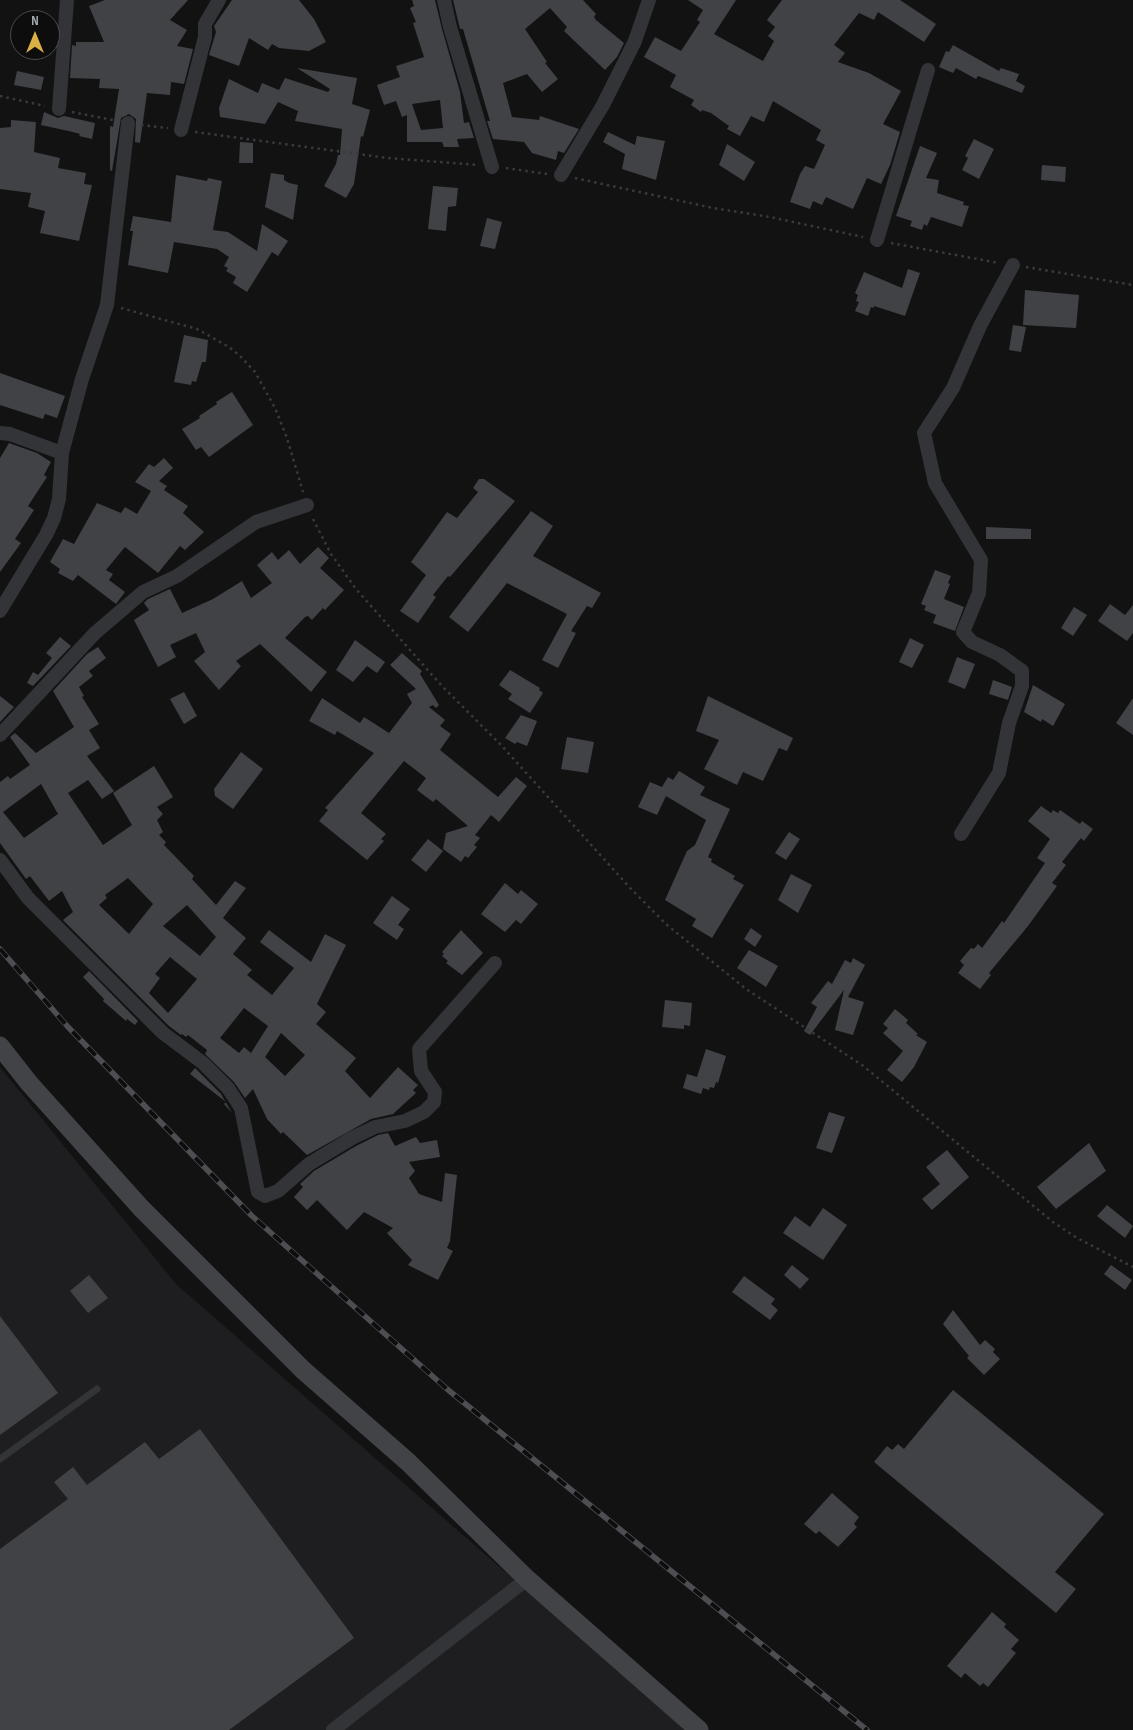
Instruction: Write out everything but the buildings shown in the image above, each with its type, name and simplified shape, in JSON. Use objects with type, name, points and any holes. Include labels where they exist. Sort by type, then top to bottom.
[{"type":"main road","points":[[0,1046],[29,1083],[141,1208],[303,1370],[408,1462],[528,1579],[699,1730]]},
{"type":"street","points":[[59,109],[66,0]]},
{"type":"street","points":[[181,130],[203,45],[205,24],[219,0]]},
{"type":"street","points":[[444,0],[450,27],[492,167]]},
{"type":"street","points":[[561,176],[603,105],[635,42],[649,0]]},
{"type":"street","points":[[877,240],[928,70]]},
{"type":"street","points":[[0,611],[46,535],[54,518],[59,499],[62,453],[82,379],[107,305],[128,123]]},
{"type":"street","points":[[961,834],[999,773],[1009,723],[1022,686],[1022,671],[1000,655],[972,642],[963,632],[979,593],[980,560],[935,483],[924,433],[953,388],[980,326],[1013,265]]},
{"type":"street","points":[[0,433],[10,434],[62,453]]},
{"type":"street","points":[[0,735],[95,634],[143,592],[177,576],[256,522],[307,505]]},
{"type":"street","points":[[0,860],[28,898],[163,1032],[203,1063],[228,1088],[241,1108],[258,1192],[265,1196],[278,1191],[309,1164],[352,1138],[375,1127],[405,1121],[424,1112],[434,1102],[435,1092],[421,1071],[419,1049],[495,963]]},
{"type":"street","points":[[333,1730],[528,1579]]},
{"type":"lane","points":[[0,1459],[97,1388]]},
{"type":"path","points":[[107,305],[197,329],[229,346],[255,372],[275,408],[287,438],[307,505],[331,554],[356,589],[441,685],[501,745],[631,889],[668,925],[746,989],[862,1065],[1053,1222],[1077,1238],[1133,1267]]},
{"type":"shaded area","points":[[0,1067],[176,1284],[686,1730],[0,1730]]},
{"type":"railway","points":[[0,949],[68,1027],[252,1216],[447,1389],[867,1730]]}]
